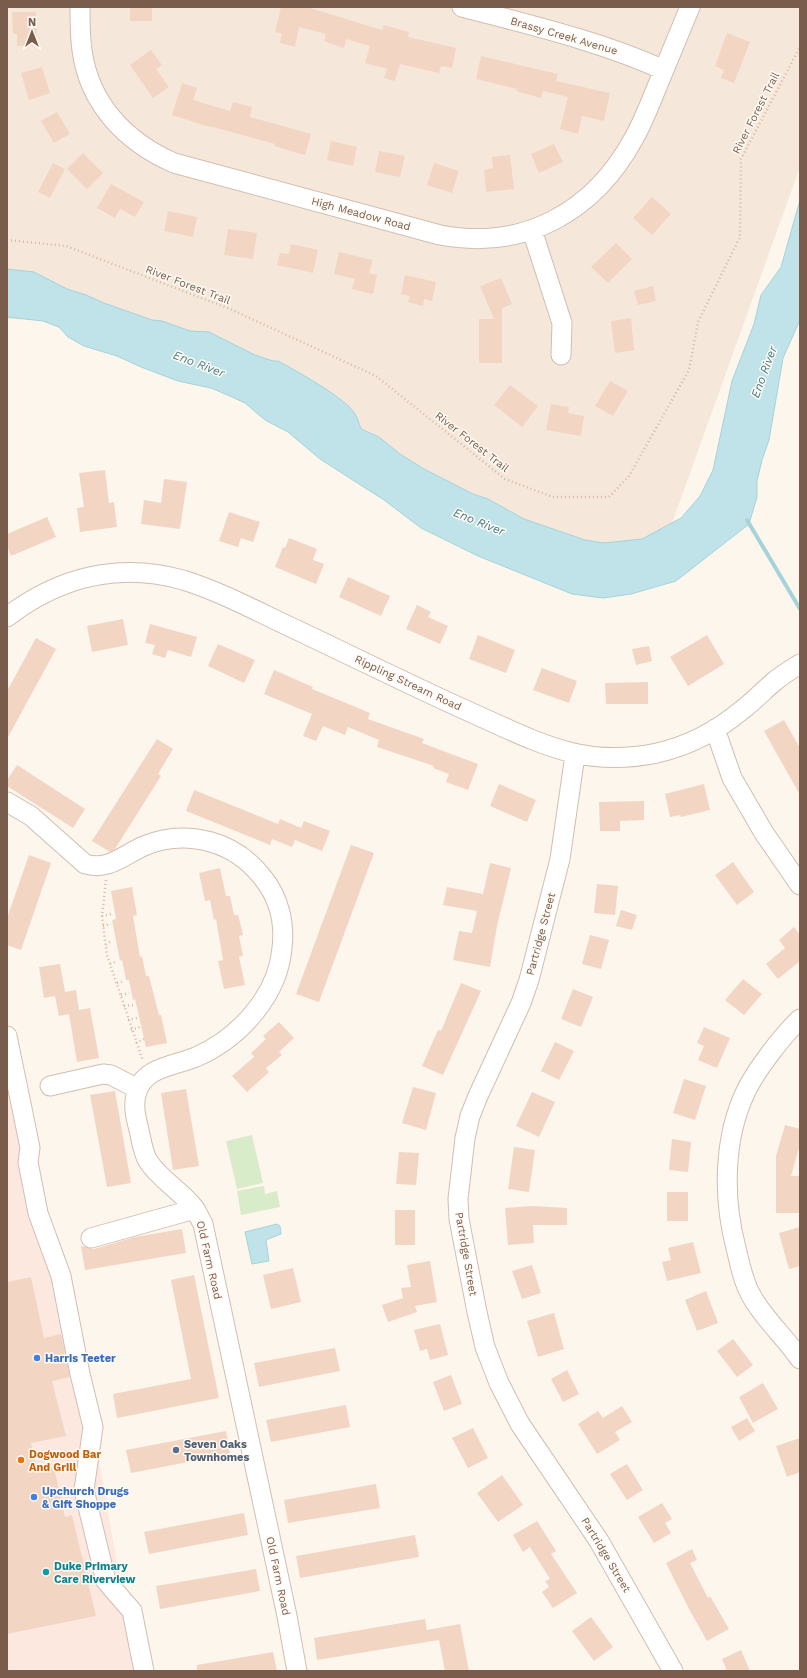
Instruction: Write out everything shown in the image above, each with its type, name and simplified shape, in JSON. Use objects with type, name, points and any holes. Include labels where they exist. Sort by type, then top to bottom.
[{"type":"street","name":"High Meadow Road","points":[[80,7],[83,55],[85,66],[96,95],[105,110],[127,135],[154,155],[174,163],[440,235],[460,238],[495,238],[532,230],[558,218],[583,201],[616,168],[639,130],[690,7]]},
{"type":"street","name":"Brassy Creek Avenue","points":[[462,7],[565,35],[637,58],[664,70]]},
{"type":"street","points":[[532,230],[562,323],[561,355]]},
{"type":"street","name":"Rippling Stream Road","points":[[7,617],[23,605],[57,586],[89,576],[125,572],[164,575],[186,581],[209,590],[474,714],[552,748],[575,755],[616,757],[657,752],[676,747],[715,729],[744,709],[776,680],[800,664]]},
{"type":"street","points":[[715,729],[732,778],[764,833],[800,885]]},
{"type":"street","name":"Partridge Street","points":[[575,755],[560,859],[529,980],[521,1003],[478,1096],[470,1116],[464,1138],[458,1199],[459,1219],[476,1312],[485,1347],[499,1383],[520,1424],[599,1541],[673,1671]]},
{"type":"street","points":[[7,802],[31,816],[85,864],[106,866]]},
{"type":"street","name":"Old Farm Road","points":[[106,866],[145,845],[164,839],[193,838],[212,842],[244,858],[254,866],[264,880],[279,909],[283,940],[281,958],[277,975],[271,989],[262,1002],[238,1030],[225,1040],[196,1057],[158,1070],[145,1077],[136,1094],[134,1113],[147,1160],[159,1176],[195,1209],[202,1224],[287,1616],[297,1671]]},
{"type":"street","points":[[800,1018],[792,1026],[756,1073],[746,1091],[737,1114],[731,1140],[727,1188],[728,1208],[732,1232],[744,1280],[751,1296],[763,1314],[800,1359]]},
{"type":"street","points":[[7,1036],[30,1148],[28,1162],[38,1213],[61,1276],[92,1427],[84,1490],[106,1581],[132,1610],[144,1671]]},
{"type":"street","points":[[50,1086],[103,1074],[110,1075],[138,1089]]},
{"type":"street","points":[[91,1238],[195,1209]]},
{"type":"path","name":"River Forest Trail","points":[[7,240],[66,246],[230,309],[376,376],[505,478],[553,497],[609,496],[629,476],[689,370],[698,322],[740,237],[741,159],[800,47]]},
{"type":"path","points":[[106,866],[102,916],[106,946],[110,964],[131,1030],[146,1070],[150,1074]]},
{"type":"path","points":[[102,916],[112,914]]},
{"type":"path","points":[[103,926],[111,924]]},
{"type":"path","points":[[106,946],[112,940]]},
{"type":"path","points":[[110,964],[117,961]]},
{"type":"path","points":[[117,983],[124,981]]},
{"type":"path","points":[[121,995],[129,993]]},
{"type":"path","points":[[124,1006],[134,1005]]},
{"type":"path","points":[[128,1020],[137,1018]]},
{"type":"path","points":[[131,1030],[140,1026]]},
{"type":"path","points":[[136,1043],[144,1039]]},
{"type":"shaded area","points":[[7,7],[800,7],[800,167],[661,554],[465,537],[279,421],[86,321],[7,319]]},
{"type":"shaded area","points":[[7,1068],[94,1432],[136,1671],[7,1671]]},
{"type":"green space","points":[[252,1135],[263,1183],[237,1189],[226,1141]]},
{"type":"green space","points":[[264,1186],[265,1194],[277,1191],[280,1207],[241,1215],[237,1191]]},
{"type":"water","name":"Eno River","points":[[800,200],[800,320],[783,358],[769,440],[757,481],[757,497],[749,524],[676,581],[631,594],[603,598],[572,594],[478,556],[421,528],[384,500],[320,459],[288,432],[265,420],[245,403],[211,388],[178,381],[117,356],[84,346],[68,337],[59,327],[43,321],[7,317],[7,269],[34,272],[67,289],[152,320],[162,321],[190,331],[209,332],[255,355],[273,361],[278,361],[308,378],[332,393],[350,408],[356,416],[361,429],[379,437],[400,454],[424,469],[473,494],[488,499],[524,519],[585,540],[604,543],[642,539],[681,518],[700,496],[713,470],[732,381],[754,324],[761,295],[781,267]]},
{"type":"water","points":[[277,1224],[280,1226],[281,1234],[266,1241],[269,1261],[252,1264],[245,1232]]},
{"type":"building","points":[[130,7],[152,7],[152,21],[130,21]]},
{"type":"building","points":[[281,7],[307,7],[382,30],[384,25],[409,32],[408,37],[456,48],[452,68],[441,66],[439,73],[400,64],[395,81],[384,78],[387,69],[365,63],[370,46],[346,39],[344,48],[324,41],[326,34],[299,27],[295,47],[280,43],[282,34],[275,32]]},
{"type":"building","points":[[12,12],[36,12],[37,45],[17,46],[17,34],[13,34]]},
{"type":"building","points":[[727,33],[750,42],[734,83],[721,78],[724,70],[715,66]]},
{"type":"building","points":[[151,50],[162,65],[156,69],[169,87],[153,98],[130,65]]},
{"type":"building","points":[[481,56],[558,74],[556,81],[610,93],[604,121],[582,116],[578,134],[560,129],[568,97],[543,91],[541,98],[516,91],[517,89],[476,79]]},
{"type":"building","points":[[42,67],[50,93],[29,100],[21,73]]},
{"type":"building","points":[[182,83],[197,88],[193,100],[230,111],[233,102],[252,107],[250,117],[311,134],[305,155],[274,146],[275,144],[209,127],[172,115]]},
{"type":"building","points":[[57,112],[70,134],[54,143],[41,121]]},
{"type":"building","points":[[331,141],[357,147],[353,166],[327,160]]},
{"type":"building","points":[[554,144],[563,162],[539,173],[531,154]]},
{"type":"building","points":[[379,151],[405,156],[400,177],[375,172]]},
{"type":"building","points":[[83,153],[103,173],[87,189],[67,169]]},
{"type":"building","points":[[510,155],[514,189],[486,192],[484,170],[493,168],[492,157]]},
{"type":"building","points":[[53,163],[65,169],[50,198],[38,192]]},
{"type":"building","points":[[434,163],[459,171],[452,193],[427,185]]},
{"type":"building","points":[[111,184],[144,202],[135,217],[120,209],[115,218],[97,208]]},
{"type":"building","points":[[652,197],[671,214],[652,235],[633,218]]},
{"type":"building","points":[[168,211],[197,217],[193,237],[164,231]]},
{"type":"building","points":[[228,229],[257,233],[253,259],[224,255]]},
{"type":"building","points":[[616,243],[632,259],[608,283],[591,267]]},
{"type":"building","points":[[291,244],[318,250],[313,273],[277,265],[280,253],[289,254]]},
{"type":"building","points":[[339,252],[373,260],[369,273],[377,275],[373,294],[352,289],[355,279],[334,274]]},
{"type":"building","points":[[405,275],[436,282],[432,301],[424,299],[423,306],[408,302],[410,296],[401,294]]},
{"type":"building","points":[[501,278],[512,304],[502,308],[502,363],[479,363],[479,319],[494,319],[480,286]]},
{"type":"building","points":[[653,286],[656,301],[638,305],[634,291]]},
{"type":"building","points":[[631,318],[634,350],[615,353],[611,321]]},
{"type":"building","points":[[610,381],[628,391],[613,416],[595,406]]},
{"type":"building","points":[[510,385],[538,406],[522,427],[494,405]]},
{"type":"building","points":[[551,404],[569,407],[568,413],[584,416],[581,436],[546,430]]},
{"type":"building","points":[[105,470],[109,503],[114,502],[117,527],[80,532],[77,508],[84,507],[79,473]]},
{"type":"building","points":[[164,479],[187,482],[180,529],[141,524],[144,500],[161,503]]},
{"type":"building","points":[[229,512],[260,522],[253,542],[241,538],[238,547],[219,541]]},
{"type":"building","points":[[47,517],[56,537],[11,556],[7,546],[7,534]]},
{"type":"building","points":[[289,538],[317,549],[313,560],[324,564],[316,584],[275,567],[283,547],[285,548]]},
{"type":"building","points":[[348,577],[390,596],[381,616],[339,597]]},
{"type":"building","points":[[417,605],[431,612],[428,617],[448,626],[440,644],[406,629]]},
{"type":"building","points":[[123,619],[128,645],[92,652],[87,626]]},
{"type":"building","points":[[150,624],[197,637],[191,657],[168,650],[165,658],[152,654],[155,645],[145,643]]},
{"type":"building","points":[[478,635],[515,650],[506,673],[469,659]]},
{"type":"building","points":[[707,635],[724,664],[688,686],[670,657]]},
{"type":"building","points":[[36,638],[56,649],[7,739],[7,691]]},
{"type":"building","points":[[218,644],[255,660],[244,683],[208,666]]},
{"type":"building","points":[[649,646],[652,661],[636,665],[632,649]]},
{"type":"building","points":[[542,668],[577,681],[569,703],[533,690]]},
{"type":"building","points":[[274,670],[313,687],[312,689],[370,713],[368,719],[424,739],[422,743],[478,764],[468,790],[446,782],[449,774],[433,768],[434,766],[377,747],[379,740],[348,727],[345,735],[323,726],[316,741],[303,736],[312,714],[264,694]]},
{"type":"building","points":[[648,682],[648,704],[606,704],[605,683]]},
{"type":"building","points":[[784,720],[800,748],[800,795],[764,731]]},
{"type":"building","points":[[157,739],[173,749],[158,774],[161,776],[115,849],[110,852],[92,841]]},
{"type":"building","points":[[17,765],[85,809],[73,828],[7,786],[7,780]]},
{"type":"building","points":[[499,784],[536,800],[527,822],[490,806]]},
{"type":"building","points":[[704,784],[710,810],[681,817],[680,815],[670,817],[665,794]]},
{"type":"building","points":[[194,790],[278,824],[280,819],[301,828],[304,821],[330,831],[322,851],[295,840],[292,847],[272,839],[270,845],[186,811]]},
{"type":"building","points":[[644,801],[644,820],[620,821],[620,831],[600,831],[599,802]]},
{"type":"building","points":[[351,845],[374,853],[319,1002],[296,994]]},
{"type":"building","points":[[29,855],[51,863],[21,950],[7,945],[7,918]]},
{"type":"building","points":[[733,862],[754,892],[737,905],[715,875]]},
{"type":"building","points":[[490,863],[511,868],[497,926],[490,967],[453,960],[459,931],[472,933],[477,911],[443,905],[447,887],[483,894]]},
{"type":"building","points":[[220,868],[226,896],[230,896],[234,915],[238,915],[242,930],[243,935],[239,936],[243,956],[239,957],[245,985],[224,989],[218,961],[223,960],[216,919],[214,920],[210,900],[205,901],[199,873]]},
{"type":"building","points":[[597,884],[618,886],[615,915],[594,913]]},
{"type":"building","points":[[132,887],[137,915],[133,916],[140,957],[142,956],[146,976],[149,976],[159,1015],[161,1015],[167,1043],[146,1047],[135,999],[133,1000],[129,980],[126,980],[122,960],[120,961],[112,920],[116,919],[111,891]]},
{"type":"building","points":[[621,910],[637,915],[632,930],[616,926]]},
{"type":"building","points":[[794,927],[800,935],[800,961],[778,979],[766,964],[785,948],[779,940]]},
{"type":"building","points":[[590,935],[609,940],[601,969],[582,964]]},
{"type":"building","points":[[60,964],[65,992],[76,990],[79,1010],[90,1008],[99,1058],[77,1062],[69,1014],[59,1016],[55,996],[44,998],[39,967]]},
{"type":"building","points":[[743,979],[762,994],[744,1015],[725,1000]]},
{"type":"building","points":[[461,983],[481,991],[443,1075],[422,1066],[438,1030],[441,1031]]},
{"type":"building","points":[[573,989],[593,997],[581,1027],[561,1019]]},
{"type":"building","points":[[279,1022],[294,1038],[279,1052],[282,1055],[266,1068],[269,1072],[247,1092],[232,1076],[254,1057],[251,1053],[266,1039],[263,1036]]},
{"type":"building","points":[[704,1027],[730,1038],[717,1068],[698,1060],[704,1046],[697,1043]]},
{"type":"building","points":[[555,1042],[574,1051],[559,1080],[541,1071]]},
{"type":"building","points":[[684,1079],[706,1086],[695,1120],[673,1113]]},
{"type":"building","points":[[413,1087],[436,1093],[426,1130],[402,1123]]},
{"type":"building","points":[[186,1089],[199,1166],[173,1170],[161,1093]]},
{"type":"building","points":[[115,1091],[131,1183],[107,1187],[90,1095]]},
{"type":"building","points":[[532,1092],[555,1102],[539,1137],[516,1126]]},
{"type":"building","points":[[785,1125],[800,1129],[800,1145],[791,1176],[800,1176],[800,1213],[776,1213],[776,1156]]},
{"type":"building","points":[[672,1139],[691,1142],[688,1172],[669,1170]]},
{"type":"building","points":[[514,1147],[535,1150],[529,1192],[508,1189]]},
{"type":"building","points":[[399,1152],[419,1153],[416,1185],[396,1184]]},
{"type":"building","points":[[667,1192],[688,1192],[688,1221],[667,1221]]},
{"type":"building","points":[[531,1206],[567,1208],[567,1225],[533,1225],[534,1243],[508,1245],[505,1208]]},
{"type":"building","points":[[395,1210],[415,1210],[415,1245],[395,1245]]},
{"type":"building","points":[[800,1227],[800,1266],[789,1269],[779,1233]]},
{"type":"building","points":[[182,1229],[186,1253],[85,1270],[81,1246],[94,1249],[135,1237]]},
{"type":"building","points":[[693,1242],[701,1273],[667,1281],[662,1262],[671,1260],[668,1248]]},
{"type":"building","points":[[430,1261],[437,1302],[415,1306],[417,1312],[388,1322],[382,1305],[403,1298],[401,1288],[411,1287],[407,1265]]},
{"type":"building","points":[[532,1265],[541,1293],[522,1299],[512,1271]]},
{"type":"building","points":[[293,1268],[301,1302],[271,1309],[263,1275]]},
{"type":"building","points":[[194,1275],[219,1398],[117,1418],[113,1394],[191,1379],[171,1280]]},
{"type":"building","points":[[31,1277],[44,1338],[61,1334],[70,1377],[52,1381],[66,1436],[31,1443],[37,1470],[54,1467],[65,1517],[72,1515],[96,1616],[7,1634],[7,1282]]},
{"type":"building","points":[[706,1291],[718,1323],[697,1331],[685,1300]]},
{"type":"building","points":[[554,1313],[564,1349],[538,1357],[527,1321]]},
{"type":"building","points":[[440,1324],[448,1355],[430,1360],[427,1349],[420,1351],[414,1330]]},
{"type":"building","points":[[733,1339],[753,1365],[737,1377],[717,1351]]},
{"type":"building","points":[[335,1348],[340,1371],[259,1387],[254,1363]]},
{"type":"building","points":[[567,1370],[579,1394],[563,1402],[551,1379]]},
{"type":"building","points":[[451,1375],[462,1404],[444,1411],[433,1382]]},
{"type":"building","points":[[763,1383],[778,1409],[753,1423],[739,1397]]},
{"type":"building","points":[[346,1405],[350,1427],[271,1442],[266,1420]]},
{"type":"building","points":[[622,1406],[632,1422],[615,1432],[620,1440],[597,1454],[578,1424],[598,1411],[603,1418]]},
{"type":"building","points":[[747,1418],[755,1431],[739,1441],[731,1427]]},
{"type":"building","points":[[473,1428],[488,1458],[468,1468],[452,1438]]},
{"type":"building","points":[[226,1431],[230,1454],[131,1473],[126,1450]]},
{"type":"building","points":[[800,1438],[800,1472],[787,1477],[776,1446]]},
{"type":"building","points":[[627,1464],[643,1490],[627,1500],[610,1474]]},
{"type":"building","points":[[502,1475],[523,1505],[498,1522],[477,1493]]},
{"type":"building","points":[[376,1484],[380,1508],[288,1523],[284,1500]]},
{"type":"building","points":[[662,1503],[672,1519],[665,1523],[671,1533],[654,1543],[638,1517]]},
{"type":"building","points":[[244,1513],[248,1535],[149,1554],[144,1532]]},
{"type":"building","points":[[537,1521],[556,1551],[551,1554],[577,1593],[553,1608],[542,1592],[549,1587],[545,1581],[550,1579],[530,1547],[523,1552],[513,1535]]},
{"type":"building","points":[[415,1535],[419,1557],[300,1578],[296,1556]]},
{"type":"building","points":[[692,1549],[697,1560],[690,1563],[708,1598],[710,1596],[729,1629],[707,1641],[666,1563]]},
{"type":"building","points":[[256,1569],[260,1591],[160,1609],[156,1586]]},
{"type":"building","points":[[591,1617],[613,1647],[594,1661],[572,1631]]},
{"type":"building","points":[[425,1619],[427,1630],[460,1624],[469,1671],[445,1671],[439,1640],[317,1660],[314,1638]]},
{"type":"building","points":[[741,1650],[750,1671],[727,1671],[722,1659]]},
{"type":"building","points":[[273,1652],[277,1671],[197,1671],[197,1665]]},
{"type":"waterway","points":[[747,520],[800,609]]},
{"type":"place","name":"Harris Teeter","points":[[37,1358]]},
{"type":"place","name":"Seven Oaks Townhomes","points":[[176,1450]]},
{"type":"place","name":"Dogwood Bar And Grill","points":[[21,1460]]},
{"type":"place","name":"Upchurch Drugs & Gift Shoppe","points":[[34,1497]]},
{"type":"place","name":"Duke Primary Care Riverview","points":[[46,1572]]}]
